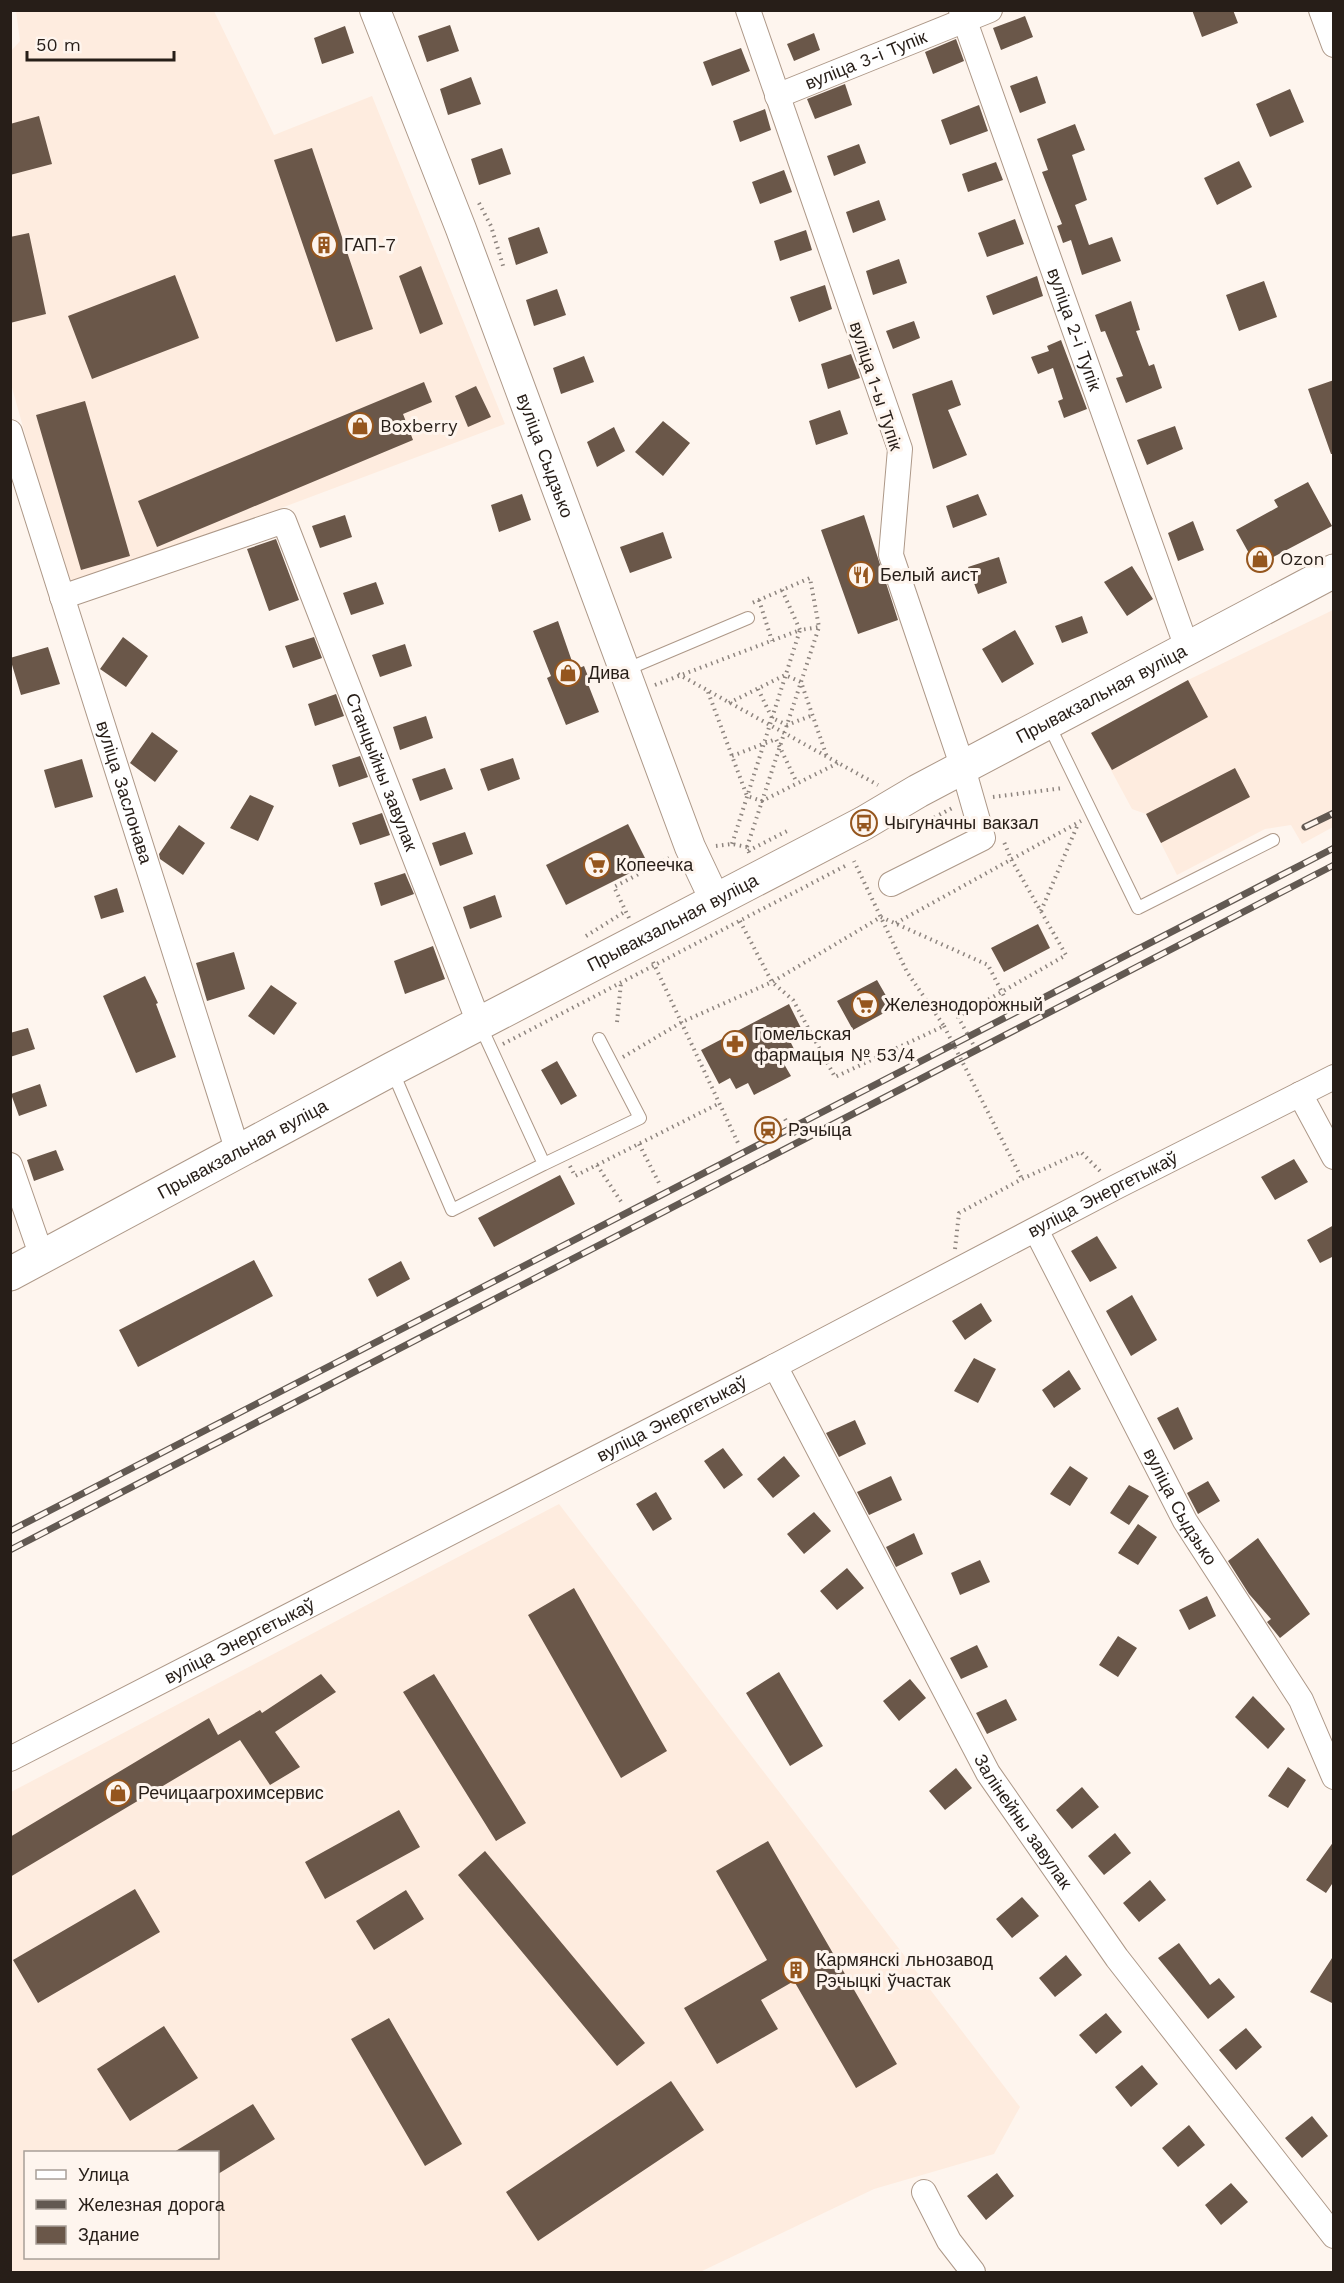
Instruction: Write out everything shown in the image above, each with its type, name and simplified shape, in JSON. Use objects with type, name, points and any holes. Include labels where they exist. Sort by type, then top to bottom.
[{"type":"main road","name":"Прывакзальная вуліца","points":[[10,1274],[392,1069],[486,1036],[647,952],[715,900],[767,890],[963,768],[1334,571]]},
{"type":"street","name":"вуліца Сыдзько","points":[[375,10],[633,666],[690,847],[715,900]]},
{"type":"street","name":"вуліца 1-ы Тупік","points":[[748,10],[900,449],[891,555],[963,768],[983,838],[891,884]]},
{"type":"street","name":"вуліца 3-і Тупік","points":[[777,96],[963,15],[990,10]]},
{"type":"street","points":[[1321,10],[1334,45]]},
{"type":"street","name":"вуліца 2-і Тупік","points":[[963,15],[1187,648]]},
{"type":"street","name":"вуліца Заслонава","points":[[10,432],[238,1152]]},
{"type":"street","name":"Станцыйны завулак","points":[[63,597],[284,521],[486,1036]]},
{"type":"street","name":"вуліца Энергетыкаў","points":[[10,1759],[775,1366],[1116,1187],[1334,1077]]},
{"type":"street","points":[[1300,1094],[1334,1157]]},
{"type":"street","points":[[10,1165],[42,1257]]},
{"type":"street","name":"вуліца Сыдзько","points":[[1036,1230],[1185,1521],[1301,1700],[1334,1777]]},
{"type":"street","name":"Залінейны завулак","points":[[775,1366],[988,1773],[1117,1958],[1334,2236]]},
{"type":"street","points":[[924,2192],[949,2241],[973,2272]]},
{"type":"lane","points":[[633,666],[748,618]]},
{"type":"lane","points":[[1048,722],[1138,908],[1273,840]]},
{"type":"lane","points":[[486,1036],[544,1164]]},
{"type":"lane","points":[[392,1069],[452,1210],[640,1118],[599,1039]]},
{"type":"path","points":[[749,604],[810,578],[819,627],[747,847],[767,890]]},
{"type":"path","points":[[732,844],[800,630],[782,590]]},
{"type":"path","points":[[759,600],[772,640]]},
{"type":"path","points":[[633,666],[653,686],[678,674],[800,630],[819,627]]},
{"type":"path","points":[[678,674],[878,785]]},
{"type":"path","points":[[785,675],[801,682],[827,757]]},
{"type":"path","points":[[728,703],[785,675]]},
{"type":"path","points":[[758,689],[772,718],[787,725],[813,715]]},
{"type":"path","points":[[708,691],[747,796]]},
{"type":"path","points":[[732,756],[776,739],[798,783]]},
{"type":"path","points":[[747,796],[762,801],[838,763]]},
{"type":"path","points":[[1062,788],[1065,781]]},
{"type":"path","points":[[987,798],[988,791]]},
{"type":"path","points":[[896,923],[1093,814]]},
{"type":"path","points":[[1041,911],[1079,822]]},
{"type":"path","points":[[738,1143],[682,1022],[614,887],[690,847],[732,844],[747,847]]},
{"type":"path","points":[[973,1044],[958,1017],[1066,955],[1011,859]]},
{"type":"path","points":[[854,861],[907,972],[944,1026],[1022,1179]]},
{"type":"path","points":[[486,1036],[621,983],[647,952],[740,921],[767,890],[845,866]]},
{"type":"path","points":[[881,917],[988,965],[1008,1004]]},
{"type":"path","points":[[612,1064],[682,1022],[772,982],[881,917]]},
{"type":"path","points":[[740,921],[772,982],[793,1000],[835,1077],[944,1026]]},
{"type":"path","points":[[617,1022],[621,983]]},
{"type":"path","points":[[564,1155],[575,1176],[720,1102]]},
{"type":"path","points":[[785,1119],[795,1136]]},
{"type":"path","points":[[639,1144],[659,1184]]},
{"type":"path","points":[[953,1271],[959,1213],[1022,1179],[1081,1152],[1116,1187]]},
{"type":"path","points":[[597,1165],[622,1203]]},
{"type":"shaded area","points":[[16,11],[214,11],[274,135],[372,96],[505,424],[68,588],[11,384],[10,52],[20,41]]},
{"type":"shaded area","points":[[1333,610],[1333,827],[1302,844],[1291,825],[1265,829],[1177,875],[1146,814],[1132,809],[1091,733],[1188,680]]},
{"type":"shaded area","points":[[559,1504],[1020,2107],[994,2154],[874,2189],[700,2272],[11,2272],[11,1792]]},
{"type":"building","points":[[1192,10],[1233,10],[1238,23],[1202,37]]},
{"type":"building","points":[[1025,16],[1033,37],[1001,50],[993,28]]},
{"type":"building","points":[[450,25],[459,51],[427,62],[418,36]]},
{"type":"building","points":[[345,26],[354,53],[322,64],[314,38]]},
{"type":"building","points":[[814,33],[820,50],[794,61],[787,44]]},
{"type":"building","points":[[956,39],[964,61],[933,74],[925,52]]},
{"type":"building","points":[[741,48],[750,71],[712,86],[703,62]]},
{"type":"building","points":[[1037,76],[1046,103],[1020,113],[1010,86]]},
{"type":"building","points":[[471,77],[481,104],[448,115],[440,89]]},
{"type":"building","points":[[845,84],[852,105],[815,119],[807,99]]},
{"type":"building","points":[[1290,89],[1304,122],[1270,137],[1256,104]]},
{"type":"building","points":[[979,105],[988,131],[950,145],[941,120]]},
{"type":"building","points":[[765,109],[771,130],[740,142],[733,121]]},
{"type":"building","points":[[39,116],[52,164],[10,175],[10,124]]},
{"type":"building","points":[[1075,124],[1085,150],[1072,155],[1087,200],[1075,205],[1089,245],[1112,237],[1121,261],[1082,275],[1071,240],[1063,243],[1057,226],[1062,224],[1042,172],[1048,170],[1037,139]]},
{"type":"building","points":[[859,144],[866,163],[834,176],[827,156]]},
{"type":"building","name":"ГАП-7","points":[[312,148],[373,329],[336,342],[274,160]]},
{"type":"building","points":[[502,148],[511,174],[479,185],[471,159]]},
{"type":"building","points":[[1239,161],[1252,187],[1217,205],[1204,178]]},
{"type":"building","points":[[996,162],[1003,180],[968,192],[962,174]]},
{"type":"building","points":[[784,170],[792,192],[760,204],[752,182]]},
{"type":"building","points":[[879,200],[886,220],[853,233],[846,212]]},
{"type":"building","points":[[1015,219],[1024,244],[987,257],[978,233]]},
{"type":"building","points":[[539,227],[548,253],[516,265],[508,238]]},
{"type":"building","points":[[806,230],[812,250],[780,261],[774,241]]},
{"type":"building","points":[[29,233],[46,314],[10,323],[10,237]]},
{"type":"building","points":[[899,259],[907,283],[873,295],[866,271]]},
{"type":"building","points":[[421,266],[443,324],[420,334],[399,276]]},
{"type":"building","points":[[175,275],[199,338],[92,379],[68,316]]},
{"type":"building","points":[[1037,276],[1043,296],[993,315],[986,296]]},
{"type":"building","points":[[1264,281],[1277,317],[1239,331],[1226,295]]},
{"type":"building","points":[[825,285],[832,309],[799,322],[790,297]]},
{"type":"building","points":[[557,289],[566,315],[534,326],[526,300]]},
{"type":"building","points":[[1131,301],[1140,330],[1136,331],[1149,366],[1154,364],[1162,388],[1126,403],[1116,378],[1123,376],[1105,331],[1101,332],[1095,315]]},
{"type":"building","points":[[914,321],[920,338],[893,349],[886,331]]},
{"type":"building","points":[[1061,340],[1087,409],[1064,418],[1058,401],[1063,399],[1053,368],[1038,374],[1031,357],[1049,351],[1047,346]]},
{"type":"building","points":[[851,354],[860,378],[828,389],[821,364]]},
{"type":"building","points":[[584,356],[594,382],[561,394],[553,368]]},
{"type":"building","points":[[952,380],[961,405],[948,410],[967,455],[933,469],[912,394]]},
{"type":"building","points":[[1334,380],[1334,454],[1331,454],[1308,389]]},
{"type":"building","points":[[424,382],[432,402],[403,414],[413,440],[157,547],[138,501]]},
{"type":"building","points":[[476,386],[491,417],[468,427],[455,396]]},
{"type":"building","points":[[85,401],[130,556],[81,570],[36,415]]},
{"type":"building","points":[[840,410],[848,434],[816,445],[809,421]]},
{"type":"building","points":[[663,421],[690,443],[663,476],[635,452]]},
{"type":"building","points":[[1175,426],[1183,449],[1147,465],[1137,440]]},
{"type":"building","points":[[614,427],[625,451],[597,467],[587,442]]},
{"type":"building","points":[[1308,482],[1332,526],[1256,566],[1236,530],[1278,507],[1274,500]]},
{"type":"building","points":[[522,494],[531,520],[499,532],[491,505]]},
{"type":"building","points":[[978,494],[987,515],[953,528],[946,506]]},
{"type":"building","points":[[345,515],[352,537],[320,548],[312,526]]},
{"type":"building","name":"Белый аист","points":[[864,515],[898,620],[858,634],[821,530]]},
{"type":"building","points":[[1193,521],[1204,550],[1178,561],[1168,533]]},
{"type":"building","points":[[663,532],[672,558],[630,573],[620,547]]},
{"type":"building","points":[[276,539],[299,600],[269,611],[247,549]]},
{"type":"building","points":[[999,557],[1007,583],[978,594],[968,567]]},
{"type":"building","points":[[1132,566],[1153,599],[1127,616],[1104,582]]},
{"type":"building","points":[[376,582],[384,604],[351,615],[343,593]]},
{"type":"building","points":[[1082,616],[1088,633],[1062,643],[1055,626]]},
{"type":"building","name":"Дива","points":[[558,621],[575,670],[584,666],[599,712],[566,725],[547,678],[551,676],[533,631]]},
{"type":"building","points":[[1015,630],[1034,664],[1002,683],[982,649]]},
{"type":"building","points":[[123,637],[148,656],[126,687],[100,669]]},
{"type":"building","points":[[314,637],[322,658],[293,668],[285,646]]},
{"type":"building","points":[[405,644],[412,666],[380,677],[372,655]]},
{"type":"building","points":[[48,647],[60,684],[21,695],[10,658]]},
{"type":"building","points":[[1188,680],[1208,717],[1112,770],[1091,733]]},
{"type":"building","points":[[336,694],[344,716],[315,726],[308,704]]},
{"type":"building","points":[[426,716],[433,738],[400,750],[393,727]]},
{"type":"building","points":[[152,732],[178,751],[155,782],[130,763]]},
{"type":"building","points":[[360,756],[368,777],[339,787],[332,765]]},
{"type":"building","points":[[513,758],[520,779],[488,791],[480,769]]},
{"type":"building","points":[[82,759],[93,797],[55,808],[44,770]]},
{"type":"building","points":[[445,768],[453,789],[420,801],[412,779]]},
{"type":"building","points":[[1235,768],[1250,797],[1161,843],[1146,814]]},
{"type":"building","points":[[250,795],[274,806],[258,841],[230,828]]},
{"type":"building","points":[[382,813],[390,835],[360,845],[352,823]]},
{"type":"building","name":"Копеечка","points":[[628,824],[648,864],[566,905],[546,865]]},
{"type":"building","points":[[179,825],[205,843],[183,875],[160,859],[159,854]]},
{"type":"building","points":[[465,832],[473,854],[440,866],[432,843]]},
{"type":"building","points":[[405,873],[414,894],[381,906],[374,883]]},
{"type":"building","points":[[117,888],[124,912],[101,919],[94,896]]},
{"type":"building","points":[[495,895],[502,917],[470,929],[463,907]]},
{"type":"building","points":[[1038,924],[1050,948],[1004,972],[991,948]]},
{"type":"building","points":[[433,946],[445,979],[405,994],[394,961]]},
{"type":"building","points":[[234,952],[245,989],[207,1001],[196,963]]},
{"type":"building","points":[[145,976],[158,1003],[156,1004],[176,1057],[136,1073],[103,996]]},
{"type":"building","name":"Железнодорожный","points":[[877,980],[893,1008],[853,1030],[837,1001]]},
{"type":"building","points":[[271,985],[297,1003],[274,1035],[248,1016]]},
{"type":"building","name":"Рэчыца","points":[[789,1004],[802,1030],[788,1037],[798,1057],[784,1064],[791,1076],[754,1095],[748,1083],[736,1089],[730,1078],[719,1084],[701,1050]]},
{"type":"building","points":[[28,1028],[35,1049],[10,1057],[10,1033]]},
{"type":"building","points":[[557,1061],[577,1096],[561,1105],[541,1070]]},
{"type":"building","points":[[40,1084],[47,1106],[19,1116],[11,1094]]},
{"type":"building","points":[[56,1150],[64,1170],[34,1181],[27,1160]]},
{"type":"building","points":[[1294,1159],[1308,1182],[1275,1200],[1261,1177]]},
{"type":"building","points":[[560,1175],[575,1204],[494,1247],[478,1218]]},
{"type":"building","points":[[1334,1225],[1334,1256],[1320,1263],[1307,1240]]},
{"type":"building","points":[[1097,1236],[1117,1268],[1090,1282],[1071,1251]]},
{"type":"building","points":[[254,1260],[273,1296],[138,1367],[119,1330]]},
{"type":"building","points":[[401,1261],[410,1279],[377,1297],[368,1279]]},
{"type":"building","points":[[1132,1295],[1157,1340],[1131,1356],[1106,1311]]},
{"type":"building","points":[[981,1303],[992,1321],[965,1340],[952,1321]]},
{"type":"building","points":[[974,1358],[996,1369],[978,1403],[954,1391]]},
{"type":"building","points":[[1069,1370],[1081,1389],[1054,1408],[1042,1390]]},
{"type":"building","points":[[1178,1407],[1193,1439],[1174,1450],[1157,1418]]},
{"type":"building","points":[[855,1420],[866,1444],[839,1457],[826,1433]]},
{"type":"building","points":[[723,1448],[743,1475],[724,1489],[704,1461]]},
{"type":"building","points":[[784,1456],[800,1476],[773,1498],[757,1479]]},
{"type":"building","points":[[1070,1466],[1088,1478],[1070,1506],[1050,1494]]},
{"type":"building","points":[[891,1476],[902,1500],[869,1515],[857,1492]]},
{"type":"building","points":[[1208,1481],[1220,1501],[1198,1514],[1187,1493]]},
{"type":"building","points":[[1129,1485],[1149,1496],[1129,1525],[1110,1513]]},
{"type":"building","points":[[656,1492],[672,1519],[653,1531],[636,1504]]},
{"type":"building","points":[[814,1512],[831,1531],[804,1554],[787,1534]]},
{"type":"building","points":[[1138,1524],[1157,1537],[1138,1565],[1118,1553]]},
{"type":"building","points":[[914,1533],[923,1554],[896,1567],[886,1547]]},
{"type":"building","points":[[1258,1538],[1310,1614],[1280,1638],[1267,1622],[1271,1619],[1249,1594],[1228,1561]]},
{"type":"building","points":[[980,1560],[990,1582],[960,1595],[951,1573]]},
{"type":"building","points":[[847,1568],[864,1588],[837,1610],[820,1591]]},
{"type":"building","points":[[574,1588],[667,1751],[621,1778],[528,1615]]},
{"type":"building","points":[[1207,1596],[1216,1616],[1189,1630],[1179,1610]]},
{"type":"building","points":[[1118,1636],[1137,1648],[1118,1677],[1099,1665]]},
{"type":"building","points":[[977,1645],[988,1667],[961,1679],[950,1658]]},
{"type":"building","points":[[779,1672],[823,1746],[790,1766],[746,1693]]},
{"type":"building","name":"Речицаагрохимсервис","points":[[321,1674],[336,1692],[275,1732],[300,1767],[270,1785],[240,1740],[10,1877],[10,1837],[209,1718],[218,1735],[260,1710],[262,1713]]},
{"type":"building","points":[[434,1674],[526,1823],[496,1841],[403,1692]]},
{"type":"building","points":[[910,1679],[926,1698],[899,1721],[883,1701]]},
{"type":"building","points":[[1253,1696],[1285,1729],[1268,1749],[1235,1717]]},
{"type":"building","points":[[1006,1699],[1017,1720],[987,1734],[976,1713]]},
{"type":"building","points":[[1288,1767],[1306,1780],[1288,1808],[1268,1796]]},
{"type":"building","points":[[956,1768],[972,1788],[945,1810],[929,1791]]},
{"type":"building","points":[[1082,1787],[1099,1807],[1072,1829],[1056,1810]]},
{"type":"building","points":[[399,1810],[420,1847],[325,1899],[305,1862]]},
{"type":"building","points":[[1115,1833],[1131,1853],[1104,1875],[1088,1856]]},
{"type":"building","name":"Кармянскі льнозавод Рэчыцкі ўчастак","points":[[768,1841],[897,2064],[856,2088],[794,1981],[761,2000],[778,2029],[717,2064],[684,2008],[767,1960],[716,1871]]},
{"type":"building","points":[[1334,1841],[1334,1881],[1326,1893],[1306,1880]]},
{"type":"building","points":[[485,1851],[645,2043],[617,2066],[458,1875]]},
{"type":"building","points":[[1150,1880],[1166,1900],[1139,1922],[1123,1903]]},
{"type":"building","points":[[135,1889],[160,1932],[38,2003],[13,1960]]},
{"type":"building","points":[[406,1890],[424,1919],[374,1950],[356,1921]]},
{"type":"building","points":[[1022,1897],[1039,1916],[1012,1938],[996,1919]]},
{"type":"building","points":[[1179,1943],[1210,1985],[1219,1978],[1235,1997],[1208,2019],[1158,1958]]},
{"type":"building","points":[[1066,1955],[1082,1975],[1055,1997],[1039,1978]]},
{"type":"building","points":[[1334,1955],[1334,2004],[1310,1992]]},
{"type":"building","points":[[1106,2013],[1122,2032],[1096,2054],[1079,2035]]},
{"type":"building","points":[[389,2018],[462,2144],[425,2166],[351,2039]]},
{"type":"building","points":[[164,2026],[198,2078],[130,2121],[97,2069]]},
{"type":"building","points":[[1246,2028],[1262,2047],[1236,2070],[1219,2050]]},
{"type":"building","points":[[1142,2065],[1158,2084],[1131,2107],[1115,2087]]},
{"type":"building","points":[[671,2081],[704,2130],[538,2241],[506,2192]]},
{"type":"building","points":[[253,2104],[275,2139],[219,2173],[219,2151],[176,2151]]},
{"type":"building","points":[[1312,2116],[1328,2136],[1302,2158],[1285,2138]]},
{"type":"building","points":[[1189,2125],[1205,2145],[1178,2167],[1162,2148]]},
{"type":"building","points":[[997,2173],[1014,2196],[986,2220],[967,2196]]},
{"type":"building","points":[[1231,2183],[1248,2202],[1221,2225],[1205,2205]]},
{"type":"railway","points":[[1305,827],[1334,813]]},
{"type":"railway","points":[[10,1531],[1334,848]]},
{"type":"railway","points":[[10,1550],[1334,865]]},
{"type":"place","name":"ГАП-7","points":[[324,245]]},
{"type":"place","name":"Boxberry","points":[[360,426]]},
{"type":"place","name":"Ozon","points":[[1260,559]]},
{"type":"place","name":"Белый аист","points":[[861,575]]},
{"type":"place","name":"Дива","points":[[568,673]]},
{"type":"place","name":"Чыгуначны вакзал","points":[[864,823]]},
{"type":"place","name":"Копеечка","points":[[597,865]]},
{"type":"place","name":"Железнодорожный","points":[[865,1005]]},
{"type":"place","name":"Гомельская фармацыя № 53/4","points":[[735,1044]]},
{"type":"place","name":"Рэчыца","points":[[768,1130]]},
{"type":"place","name":"Речицаагрохимсервис","points":[[118,1793]]},
{"type":"place","name":"Кармянскі льнозавод Рэчыцкі ўчастак","points":[[796,1970]]}]
